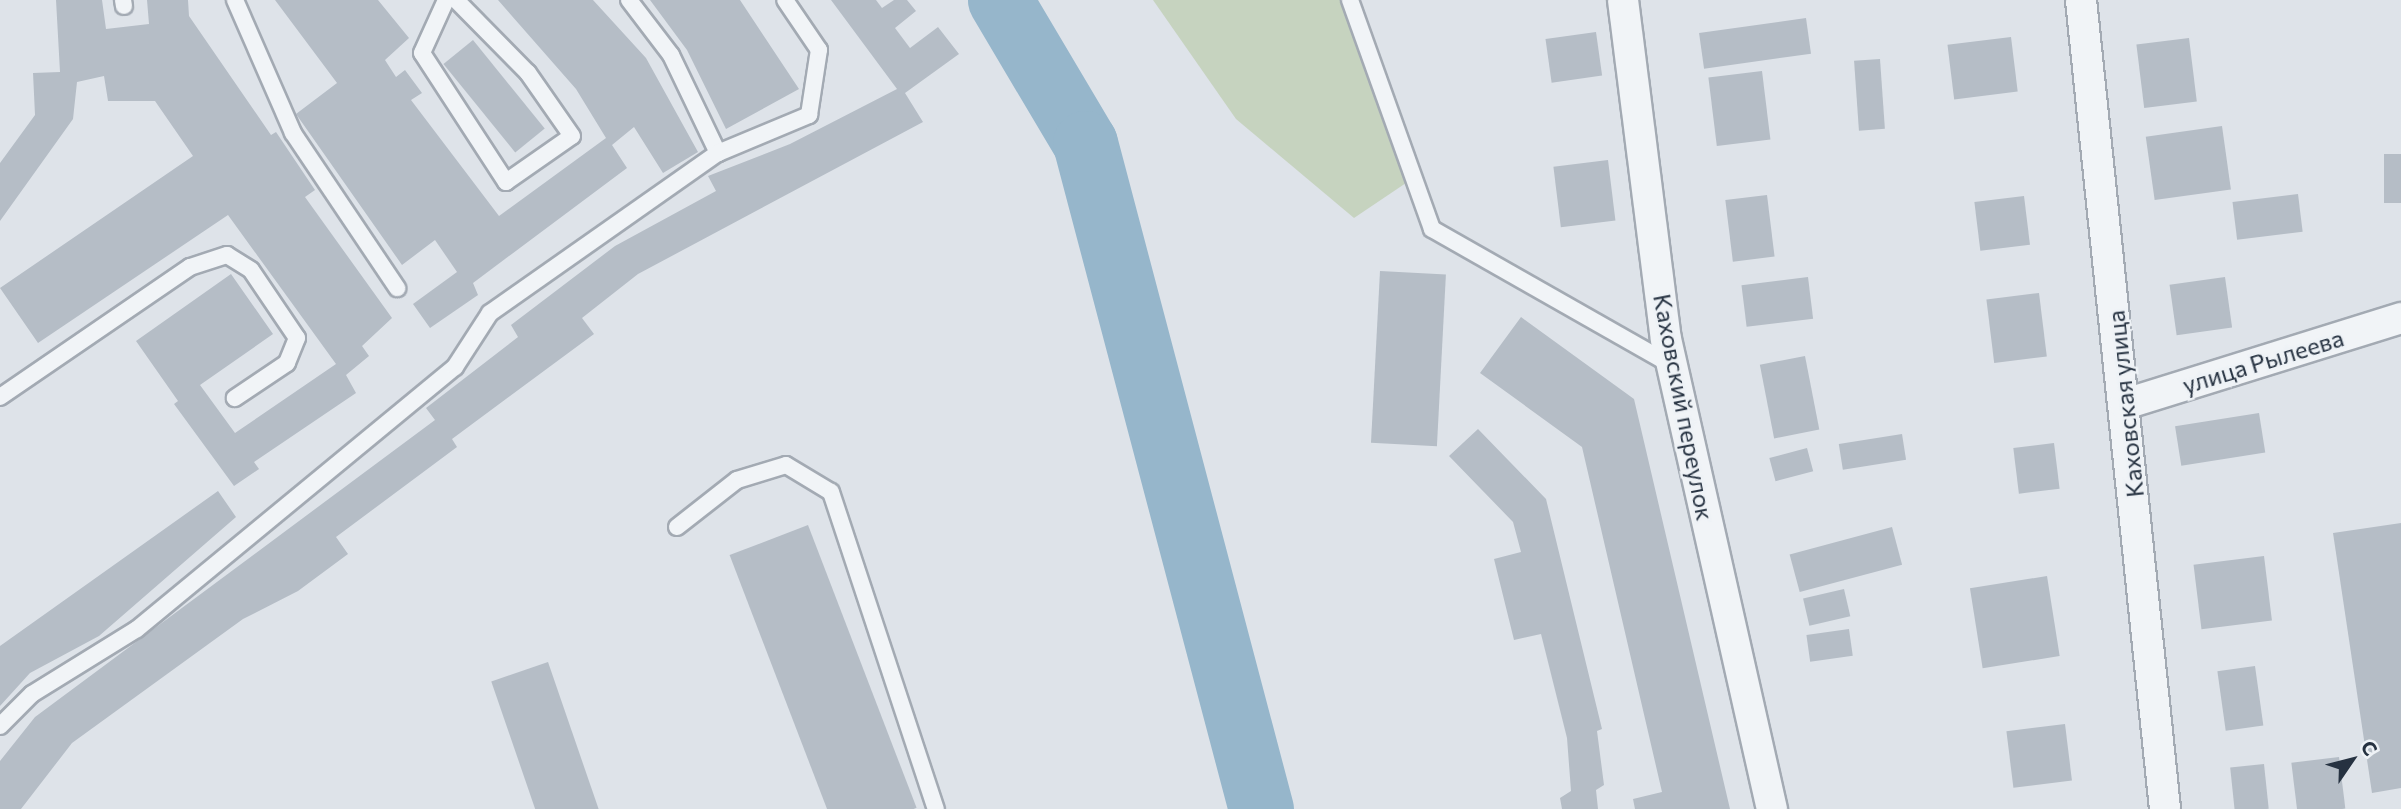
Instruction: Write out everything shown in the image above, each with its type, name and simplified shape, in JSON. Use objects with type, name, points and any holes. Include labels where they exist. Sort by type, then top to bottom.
[{"type":"street","name":"Каховский переулок","points":[[1623,0],[1672,366],[1772,809]]},
{"type":"street","name":"Каховская улица","points":[[2081,0],[2165,809]]},
{"type":"street","name":"улица Рылеева","points":[[2125,404],[2401,318]]},
{"type":"lane","points":[[235,0],[293,134],[397,288]]},
{"type":"lane","points":[[446,0],[422,53],[506,182],[572,136],[528,73],[456,0]]},
{"type":"lane","points":[[629,0],[671,55],[718,153]]},
{"type":"lane","points":[[0,726],[32,694],[137,629],[454,367],[490,313],[718,153],[809,115],[819,50],[785,0]]},
{"type":"lane","points":[[1350,0],[1432,229],[1672,366]]},
{"type":"lane","points":[[0,397],[190,267],[227,255],[251,270],[297,338],[286,363],[235,398]]},
{"type":"lane","points":[[677,527],[737,480],[786,465],[831,492],[936,809]]},
{"type":"green space","points":[[1153,0],[1356,0],[1406,183],[1354,218],[1236,119]]},
{"type":"building","points":[[56,0],[102,0],[106,29],[149,24],[147,0],[188,0],[189,16],[271,135],[276,132],[315,190],[305,197],[392,318],[362,346],[369,356],[346,375],[356,393],[254,462],[259,469],[234,486],[174,404],[178,401],[136,341],[231,274],[273,334],[200,385],[235,433],[336,364],[228,215],[38,343],[0,288],[193,156],[155,101],[108,101],[104,76],[77,82],[73,119],[0,221],[0,163],[35,115],[33,73],[60,72]]},
{"type":"building","points":[[275,0],[378,0],[409,38],[385,60],[396,77],[405,70],[422,93],[411,100],[499,216],[606,138],[576,89],[498,0],[593,0],[646,58],[698,152],[663,173],[634,127],[612,145],[627,168],[473,283],[478,295],[430,328],[413,304],[457,272],[435,240],[402,265],[296,114],[337,83]]},
{"type":"building","points":[[650,0],[740,0],[799,89],[726,129],[687,50]]},
{"type":"building","points":[[831,0],[876,0],[882,8],[894,0],[907,0],[916,11],[895,28],[910,48],[938,27],[959,54],[905,93],[923,122],[638,274],[582,318],[594,334],[452,439],[457,447],[336,537],[348,554],[298,591],[243,619],[72,743],[21,809],[0,809],[0,761],[35,717],[435,420],[426,408],[518,337],[511,325],[615,246],[716,191],[708,176],[790,144],[897,89]]},
{"type":"building","points":[[1806,18],[1811,54],[1704,69],[1699,33]]},
{"type":"building","points":[[1596,32],[1602,76],[1552,83],[1545,39]]},
{"type":"building","points":[[2011,37],[2018,92],[1954,99],[1947,45]]},
{"type":"building","points":[[2189,38],[2197,102],[2144,108],[2136,44]]},
{"type":"building","points":[[473,40],[545,129],[515,153],[443,64]]},
{"type":"building","points":[[1880,59],[1885,129],[1859,131],[1854,61]]},
{"type":"building","points":[[1762,71],[1770,139],[1717,146],[1708,78]]},
{"type":"building","points":[[2222,126],[2231,189],[2155,200],[2146,137]]},
{"type":"building","points":[[2384,154],[2401,154],[2401,203],[2384,203]]},
{"type":"building","points":[[1608,160],[1615,221],[1561,227],[1553,167]]},
{"type":"building","points":[[2298,194],[2303,232],[2237,240],[2232,202]]},
{"type":"building","points":[[1767,195],[1775,257],[1733,262],[1725,200]]},
{"type":"building","points":[[2024,196],[2030,245],[1980,251],[1974,202]]},
{"type":"building","points":[[1380,271],[1446,274],[1437,446],[1371,443]]},
{"type":"building","points":[[1808,277],[1813,319],[1747,327],[1741,285]]},
{"type":"building","points":[[2225,277],[2232,328],[2177,335],[2170,285]]},
{"type":"building","points":[[2039,293],[2047,357],[1994,363],[1986,299]]},
{"type":"building","points":[[1521,317],[1634,399],[1730,809],[1635,809],[1633,799],[1662,792],[1582,447],[1480,373]]},
{"type":"building","points":[[1805,356],[1819,430],[1774,438],[1760,365]]},
{"type":"building","points":[[2259,413],[2265,453],[2181,466],[2175,426]]},
{"type":"building","points":[[1478,429],[1546,499],[1602,729],[1597,731],[1604,785],[1596,790],[1598,809],[1562,809],[1560,798],[1571,791],[1567,738],[1541,634],[1514,640],[1494,559],[1521,552],[1513,522],[1449,456]]},
{"type":"building","points":[[1902,434],[1906,460],[1843,470],[1839,444]]},
{"type":"building","points":[[2054,443],[2060,489],[2019,494],[2013,448]]},
{"type":"building","points":[[1807,448],[1813,471],[1776,481],[1769,458]]},
{"type":"building","points":[[218,491],[236,517],[99,636],[30,673],[0,706],[0,646]]},
{"type":"building","points":[[2401,523],[2401,788],[2372,793],[2333,533]]},
{"type":"building","points":[[808,525],[917,808],[827,809],[730,555]]},
{"type":"building","points":[[1892,527],[1902,565],[1800,592],[1790,554]]},
{"type":"building","points":[[2264,556],[2272,621],[2201,629],[2194,565]]},
{"type":"building","points":[[2047,576],[2060,656],[1983,668],[1970,588]]},
{"type":"building","points":[[1844,589],[1850,616],[1809,626],[1803,598]]},
{"type":"building","points":[[1849,629],[1853,656],[1810,662],[1806,635]]},
{"type":"building","points":[[548,662],[599,809],[535,809],[491,682]]},
{"type":"building","points":[[2255,666],[2263,725],[2226,731],[2217,671]]},
{"type":"building","points":[[2065,724],[2072,781],[2013,788],[2006,731]]},
{"type":"building","points":[[2339,757],[2345,809],[2297,809],[2291,763]]},
{"type":"building","points":[[2264,764],[2269,809],[2235,809],[2230,768]]},
{"type":"waterway","points":[[1000,0],[1085,143],[1261,809]]}]
